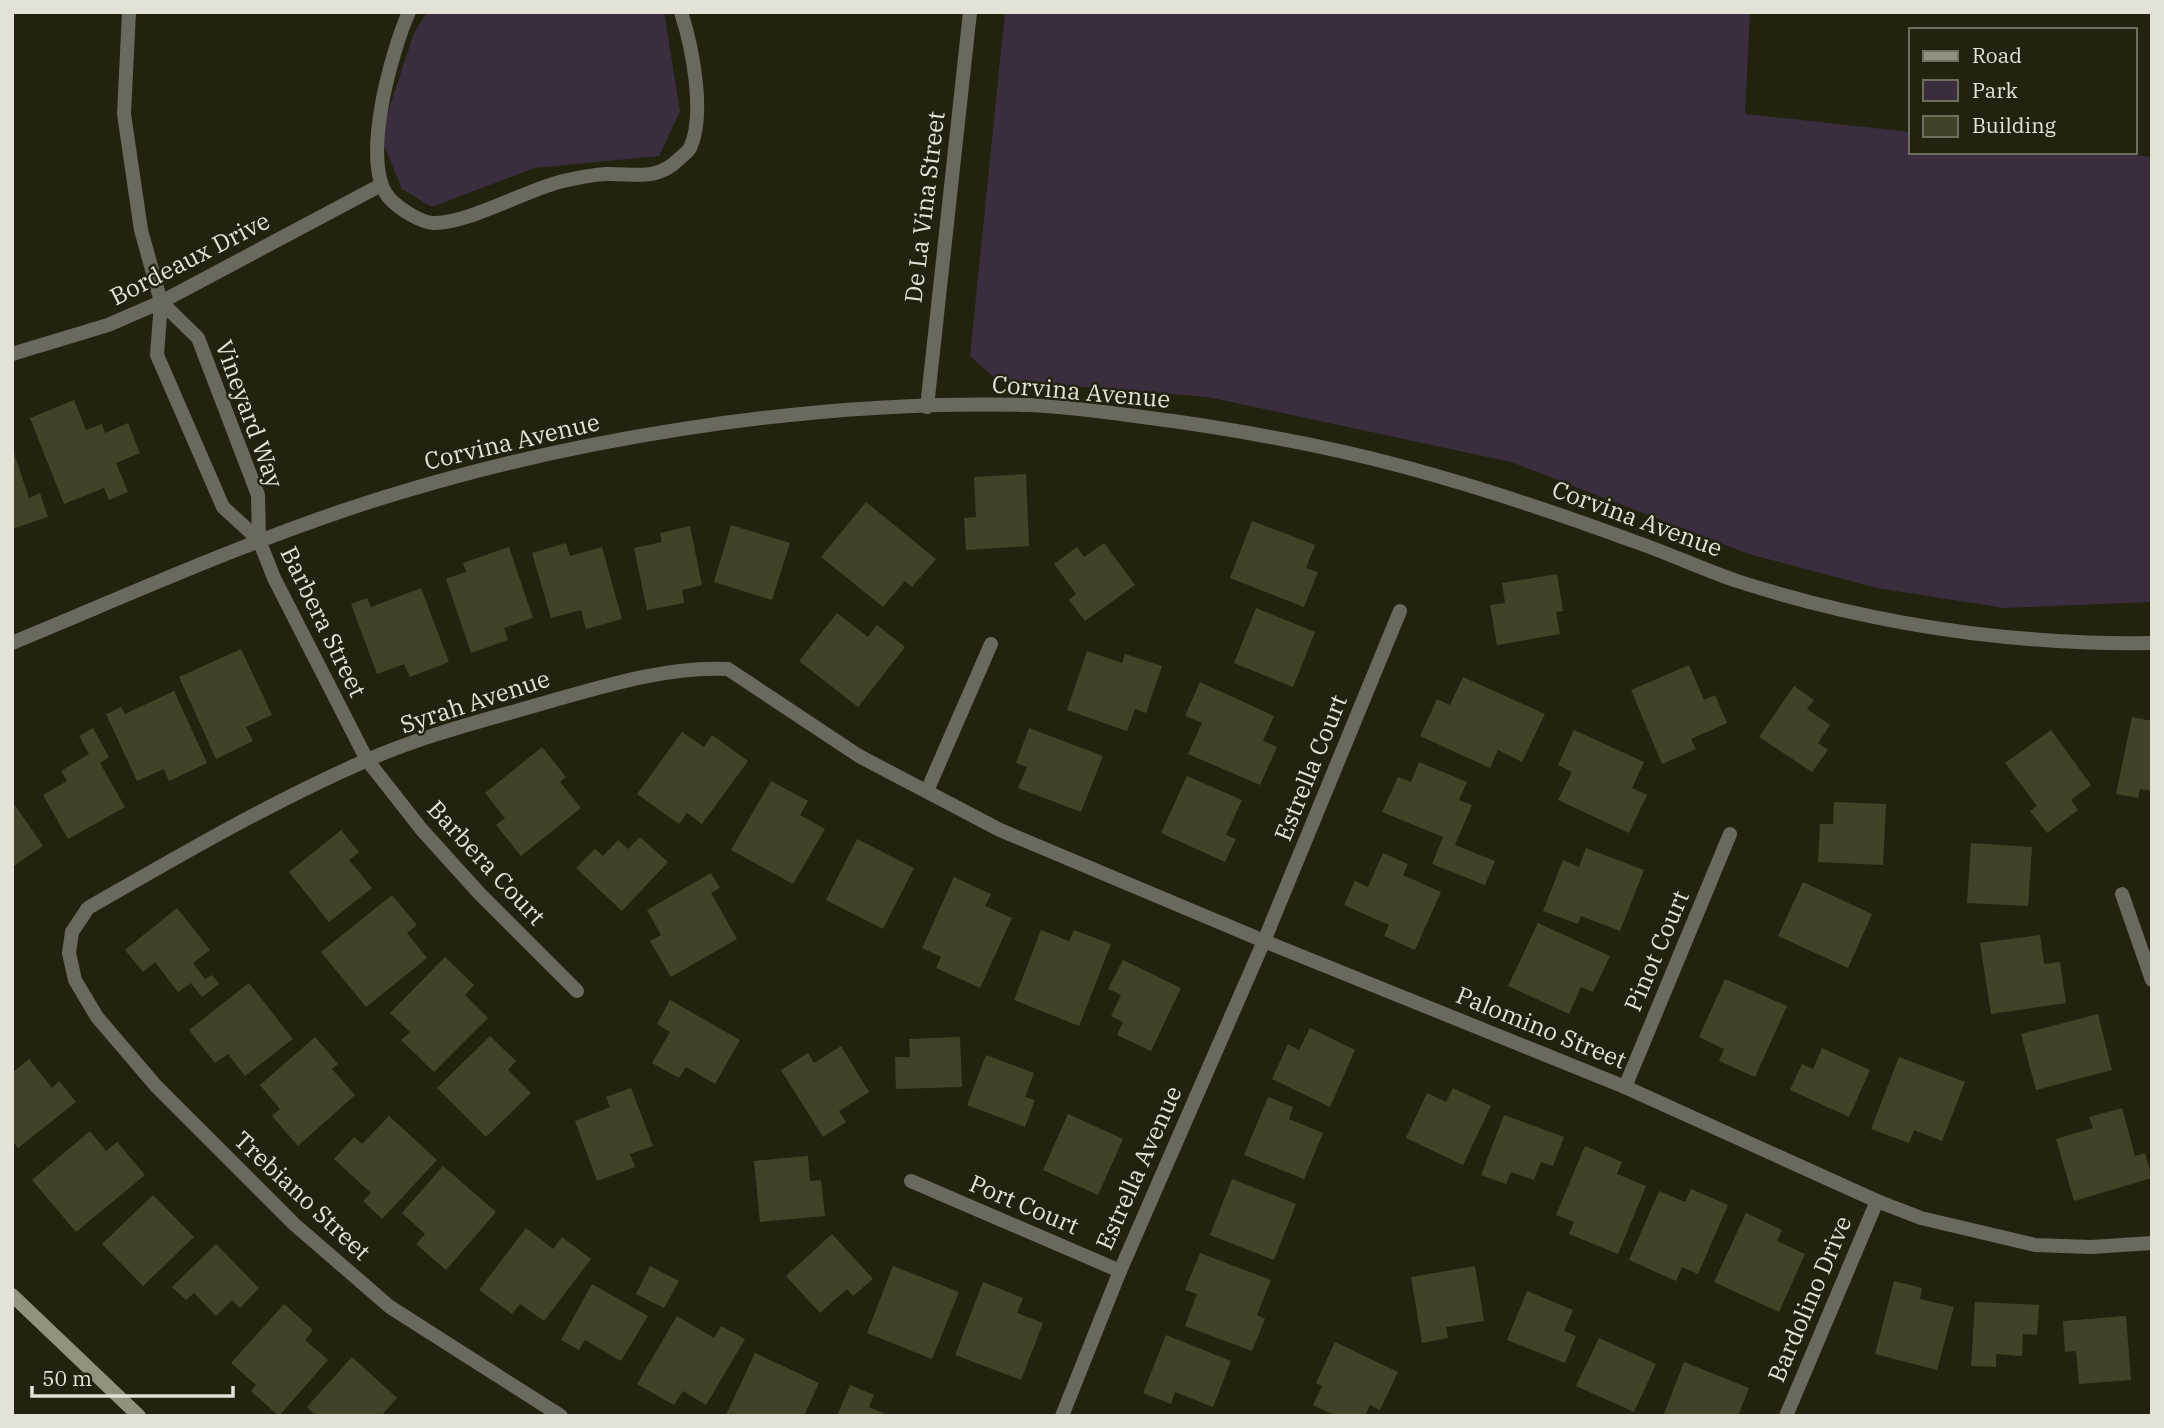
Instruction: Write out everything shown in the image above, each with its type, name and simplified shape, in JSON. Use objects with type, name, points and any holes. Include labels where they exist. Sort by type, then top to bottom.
[{"type":"street","points":[[129,12],[124,114],[141,230],[161,302],[158,355],[223,507],[259,540]]},
{"type":"street","points":[[409,12],[390,62],[381,100],[378,164],[382,185],[391,200],[431,223],[453,221],[562,181],[606,174],[656,175],[674,164],[690,148],[695,120],[696,87],[691,44],[681,12]]},
{"type":"street","name":"De La Vina Street","points":[[927,407],[970,12]]},
{"type":"street","name":"Bordeaux Drive","points":[[12,355],[108,325],[161,302],[382,185]]},
{"type":"street","name":"Vineyard Way","points":[[161,302],[198,338],[258,495],[259,540]]},
{"type":"street","name":"Corvina Avenue","points":[[12,643],[259,540],[435,482],[611,442],[809,413],[1031,405],[1115,413],[1300,443],[1398,465],[1500,495],[1736,580],[1863,613],[1963,633],[2043,642],[2152,643]]},
{"type":"street","name":"Barbera Street","points":[[259,540],[274,578],[367,760]]},
{"type":"street","name":"Estrella Court","points":[[1264,941],[1399,611]]},
{"type":"street","points":[[927,791],[991,645]]},
{"type":"street","name":"Syrah Avenue","points":[[69,953],[72,932],[88,908],[267,808],[367,760],[492,718],[590,690],[678,671],[728,669],[859,756],[927,791]]},
{"type":"street","name":"Barbera Court","points":[[367,760],[422,830],[479,893],[577,991]]},
{"type":"street","name":"Palomino Street","points":[[927,791],[1000,830],[1264,941],[1625,1087],[1877,1201],[1921,1218],[2035,1245],[2091,1247],[2152,1243]]},
{"type":"street","name":"Pinot Court","points":[[1625,1087],[1730,834]]},
{"type":"street","points":[[2122,894],[2152,980]]},
{"type":"street","name":"Estrella Avenue","points":[[1062,1416],[1120,1270],[1264,941]]},
{"type":"street","name":"Trebiano Street","points":[[69,953],[75,981],[97,1017],[156,1086],[294,1224],[390,1307],[561,1416]]},
{"type":"street","name":"Port Court","points":[[911,1181],[1120,1270]]},
{"type":"street","name":"Bardolino Drive","points":[[1786,1416],[1877,1201]]},
{"type":"street","points":[[12,1295],[139,1416]]},
{"type":"green space","points":[[427,12],[664,12],[680,111],[659,156],[534,168],[432,207],[402,189],[380,136],[414,33]]},
{"type":"green space","points":[[1005,12],[1750,12],[1745,114],[1909,132],[1909,154],[2126,154],[2152,157],[2152,602],[2004,608],[1877,588],[1749,554],[1511,462],[1208,397],[997,380],[970,356]]},
{"type":"building","points":[[74,400],[86,430],[102,424],[105,433],[128,423],[140,453],[116,463],[128,492],[109,500],[104,488],[64,504],[30,418]]},
{"type":"building","points":[[13,450],[29,498],[40,493],[48,517],[12,529]]},
{"type":"building","points":[[1026,474],[1029,546],[966,550],[964,518],[976,517],[974,477]]},
{"type":"building","points":[[866,502],[936,559],[912,587],[905,581],[883,607],[821,557]]},
{"type":"building","points":[[1252,521],[1315,545],[1306,568],[1318,572],[1304,607],[1230,578]]},
{"type":"building","points":[[731,525],[790,543],[772,600],[714,582]]},
{"type":"building","points":[[690,526],[702,585],[682,590],[684,603],[647,610],[634,548],[662,542],[660,533]]},
{"type":"building","points":[[566,543],[570,556],[602,547],[622,619],[586,629],[581,610],[551,618],[532,553]]},
{"type":"building","points":[[1104,543],[1135,585],[1085,621],[1069,600],[1076,594],[1054,564],[1077,547],[1084,557]]},
{"type":"building","points":[[509,547],[533,618],[504,628],[508,640],[471,653],[446,579],[466,572],[463,563]]},
{"type":"building","points":[[1557,574],[1563,611],[1556,612],[1560,634],[1497,645],[1490,605],[1505,603],[1502,583]]},
{"type":"building","points":[[421,588],[449,662],[410,677],[404,664],[377,674],[351,604],[367,598],[371,607]]},
{"type":"building","points":[[1256,608],[1315,632],[1293,687],[1234,663]]},
{"type":"building","points":[[837,613],[868,637],[877,625],[905,647],[858,707],[799,661]]},
{"type":"building","points":[[241,649],[272,715],[246,727],[253,741],[216,759],[179,677]]},
{"type":"building","points":[[1087,651],[1122,663],[1125,654],[1162,666],[1146,713],[1135,709],[1127,731],[1067,710]]},
{"type":"building","points":[[1689,665],[1704,700],[1715,695],[1727,723],[1691,739],[1696,749],[1662,764],[1631,690]]},
{"type":"building","points":[[1463,677],[1545,714],[1522,762],[1498,750],[1490,768],[1420,736],[1437,699],[1450,705]]},
{"type":"building","points":[[1200,682],[1274,716],[1263,741],[1277,747],[1260,785],[1188,754],[1202,723],[1185,716]]},
{"type":"building","points":[[1794,686],[1814,700],[1807,709],[1830,725],[1818,743],[1828,750],[1812,772],[1759,737]]},
{"type":"building","points":[[174,691],[207,763],[169,781],[164,769],[137,781],[106,714],[121,707],[125,714]]},
{"type":"building","points":[[2132,717],[2152,721],[2152,791],[2140,789],[2138,798],[2116,794]]},
{"type":"building","points":[[93,728],[109,757],[100,763],[125,807],[68,839],[43,795],[67,781],[61,771],[89,754],[79,736]]},
{"type":"building","points":[[1029,728],[1103,756],[1081,812],[1018,788],[1027,767],[1016,763]]},
{"type":"building","points":[[1574,730],[1644,762],[1632,788],[1647,795],[1629,833],[1558,800],[1572,772],[1558,765]]},
{"type":"building","points":[[2051,730],[2091,785],[2071,800],[2078,810],[2047,833],[2030,811],[2037,806],[2005,763]]},
{"type":"building","points":[[682,732],[704,747],[712,735],[748,761],[702,824],[687,813],[679,824],[637,794]]},
{"type":"building","points":[[542,747],[566,777],[560,782],[581,808],[521,856],[496,825],[505,818],[485,793]]},
{"type":"building","points":[[1419,762],[1467,782],[1459,800],[1472,805],[1455,845],[1495,861],[1485,885],[1432,864],[1443,837],[1382,812],[1398,777],[1411,782]]},
{"type":"building","points":[[1187,776],[1242,800],[1226,835],[1236,839],[1225,862],[1161,833]]},
{"type":"building","points":[[771,781],[808,801],[800,815],[825,829],[793,884],[731,850]]},
{"type":"building","points":[[12,801],[43,846],[12,867]]},
{"type":"building","points":[[1834,802],[1886,804],[1883,865],[1818,862],[1820,824],[1833,824]]},
{"type":"building","points":[[341,830],[359,852],[349,860],[372,888],[329,922],[289,872]]},
{"type":"building","points":[[640,837],[668,862],[622,911],[576,868],[595,849],[603,856],[618,840],[628,849]]},
{"type":"building","points":[[857,839],[914,868],[883,929],[826,900]]},
{"type":"building","points":[[1971,843],[2032,847],[2028,906],[1967,903]]},
{"type":"building","points":[[1586,848],[1644,870],[1620,931],[1581,916],[1578,924],[1543,911],[1563,860],[1579,867]]},
{"type":"building","points":[[1383,853],[1408,864],[1403,875],[1441,892],[1415,950],[1384,936],[1389,925],[1344,905],[1355,881],[1368,887]]},
{"type":"building","points":[[711,873],[720,888],[711,893],[737,939],[671,977],[650,941],[661,935],[647,910]]},
{"type":"building","points":[[954,877],[991,894],[985,906],[1012,918],[980,988],[936,968],[941,957],[922,948]]},
{"type":"building","points":[[1803,882],[1872,914],[1848,968],[1778,936]]},
{"type":"building","points":[[392,895],[417,925],[407,933],[427,958],[366,1007],[321,952]]},
{"type":"building","points":[[177,908],[210,950],[193,963],[205,979],[212,975],[219,984],[202,997],[191,983],[178,992],[155,962],[143,972],[125,950]]},
{"type":"building","points":[[1538,923],[1610,956],[1593,992],[1581,987],[1569,1014],[1508,986]]},
{"type":"building","points":[[1041,930],[1069,941],[1074,930],[1111,944],[1079,1026],[1014,1000]]},
{"type":"building","points":[[2040,935],[2044,964],[2060,962],[2066,1003],[1991,1014],[1980,943]]},
{"type":"building","points":[[445,957],[474,985],[465,995],[488,1018],[434,1072],[401,1040],[410,1032],[390,1013]]},
{"type":"building","points":[[1123,960],[1181,988],[1151,1051],[1117,1035],[1123,1022],[1111,1016],[1121,995],[1108,989]]},
{"type":"building","points":[[1725,979],[1787,1006],[1755,1077],[1719,1061],[1724,1049],[1699,1037]]},
{"type":"building","points":[[249,983],[293,1039],[245,1076],[228,1054],[215,1063],[189,1030]]},
{"type":"building","points":[[670,1000],[740,1040],[715,1084],[686,1067],[679,1078],[652,1063],[670,1032],[657,1024]]},
{"type":"building","points":[[2098,1014],[2112,1070],[2036,1090],[2021,1034]]},
{"type":"building","points":[[1310,1028],[1355,1050],[1330,1107],[1272,1079],[1288,1044],[1299,1050]]},
{"type":"building","points":[[490,1036],[516,1061],[508,1070],[531,1093],[486,1137],[437,1088]]},
{"type":"building","points":[[315,1037],[338,1064],[332,1069],[355,1095],[298,1146],[272,1116],[280,1109],[260,1085]]},
{"type":"building","points":[[960,1037],[962,1087],[896,1089],[895,1057],[910,1057],[909,1039]]},
{"type":"building","points":[[841,1046],[869,1092],[839,1111],[846,1122],[823,1137],[781,1070],[808,1053],[814,1063]]},
{"type":"building","points":[[1822,1048],[1870,1070],[1849,1117],[1790,1090],[1802,1064],[1813,1069]]},
{"type":"building","points":[[986,1055],[1034,1073],[1025,1097],[1035,1100],[1025,1127],[967,1105]]},
{"type":"building","points":[[1899,1057],[1965,1082],[1942,1141],[1914,1130],[1909,1143],[1871,1129]]},
{"type":"building","points":[[29,1059],[52,1088],[59,1081],[76,1102],[18,1148],[12,1140],[12,1073]]},
{"type":"building","points":[[631,1088],[653,1146],[630,1154],[635,1167],[597,1181],[575,1121],[610,1107],[606,1097]]},
{"type":"building","points":[[1453,1088],[1491,1106],[1463,1165],[1406,1138],[1427,1093],[1446,1102]]},
{"type":"building","points":[[1268,1097],[1293,1107],[1289,1119],[1323,1133],[1304,1179],[1244,1155]]},
{"type":"building","points":[[2122,1108],[2135,1156],[2145,1153],[2152,1178],[2074,1201],[2056,1139],[2093,1128],[2089,1117]]},
{"type":"building","points":[[1068,1114],[1123,1139],[1098,1195],[1043,1170]]},
{"type":"building","points":[[1504,1115],[1564,1137],[1553,1166],[1541,1162],[1534,1180],[1511,1172],[1506,1184],[1481,1175]]},
{"type":"building","points":[[389,1116],[437,1160],[382,1219],[363,1201],[371,1193],[334,1159],[354,1137],[362,1144]]},
{"type":"building","points":[[90,1131],[106,1151],[117,1142],[145,1175],[76,1232],[32,1180]]},
{"type":"building","points":[[1585,1146],[1622,1162],[1617,1174],[1646,1186],[1618,1254],[1569,1234],[1574,1222],[1556,1215]]},
{"type":"building","points":[[808,1156],[810,1181],[821,1180],[825,1216],[760,1222],[754,1161]]},
{"type":"building","points":[[443,1166],[496,1212],[446,1270],[416,1244],[425,1234],[402,1213]]},
{"type":"building","points":[[1232,1179],[1296,1204],[1274,1260],[1210,1235]]},
{"type":"building","points":[[1691,1189],[1728,1205],[1698,1274],[1682,1267],[1676,1281],[1629,1260],[1659,1191],[1685,1202]]},
{"type":"building","points":[[153,1195],[194,1237],[143,1286],[102,1244]]},
{"type":"building","points":[[1746,1213],[1782,1230],[1777,1241],[1805,1254],[1779,1312],[1714,1282]]},
{"type":"building","points":[[526,1228],[553,1249],[562,1237],[591,1259],[544,1321],[520,1304],[512,1314],[479,1290]]},
{"type":"building","points":[[832,1234],[873,1279],[853,1296],[847,1289],[820,1313],[786,1276]]},
{"type":"building","points":[[216,1244],[259,1288],[240,1308],[232,1300],[216,1316],[194,1293],[186,1300],[172,1287]]},
{"type":"building","points":[[1200,1253],[1271,1280],[1257,1315],[1265,1319],[1252,1351],[1185,1326],[1197,1294],[1185,1290]]},
{"type":"building","points":[[650,1266],[679,1281],[664,1308],[636,1294]]},
{"type":"building","points":[[893,1266],[959,1292],[932,1359],[867,1333]]},
{"type":"building","points":[[1475,1266],[1484,1321],[1446,1327],[1448,1338],[1422,1343],[1411,1277]]},
{"type":"building","points":[[1894,1281],[1922,1288],[1920,1299],[1954,1307],[1937,1370],[1875,1354]]},
{"type":"building","points":[[983,1282],[1023,1298],[1017,1313],[1043,1323],[1021,1380],[955,1355]]},
{"type":"building","points":[[592,1284],[648,1316],[621,1361],[585,1340],[579,1350],[561,1340]]},
{"type":"building","points":[[1527,1291],[1573,1310],[1564,1331],[1576,1336],[1565,1363],[1507,1340]]},
{"type":"building","points":[[1975,1302],[2039,1305],[2037,1335],[2023,1334],[2022,1356],[1996,1354],[1996,1367],[1971,1366]]},
{"type":"building","points":[[284,1304],[313,1330],[305,1340],[328,1360],[279,1416],[251,1391],[256,1385],[231,1363]]},
{"type":"building","points":[[677,1316],[714,1338],[721,1326],[745,1339],[706,1405],[683,1391],[674,1405],[637,1384]]},
{"type":"building","points":[[2126,1316],[2131,1380],[2079,1384],[2076,1351],[2065,1352],[2063,1321]]},
{"type":"building","points":[[1166,1335],[1231,1361],[1213,1407],[1175,1392],[1171,1404],[1143,1393]]},
{"type":"building","points":[[1599,1338],[1656,1364],[1634,1412],[1576,1386]]},
{"type":"building","points":[[1335,1342],[1398,1372],[1380,1410],[1370,1405],[1365,1416],[1336,1416],[1313,1405],[1322,1386],[1316,1383]]},
{"type":"building","points":[[755,1353],[819,1383],[804,1416],[726,1415]]},
{"type":"building","points":[[352,1357],[397,1398],[381,1416],[316,1416],[307,1407]]},
{"type":"building","points":[[1684,1362],[1749,1388],[1738,1416],[1663,1416]]},
{"type":"building","points":[[850,1385],[874,1395],[869,1407],[890,1416],[837,1416]]}]
